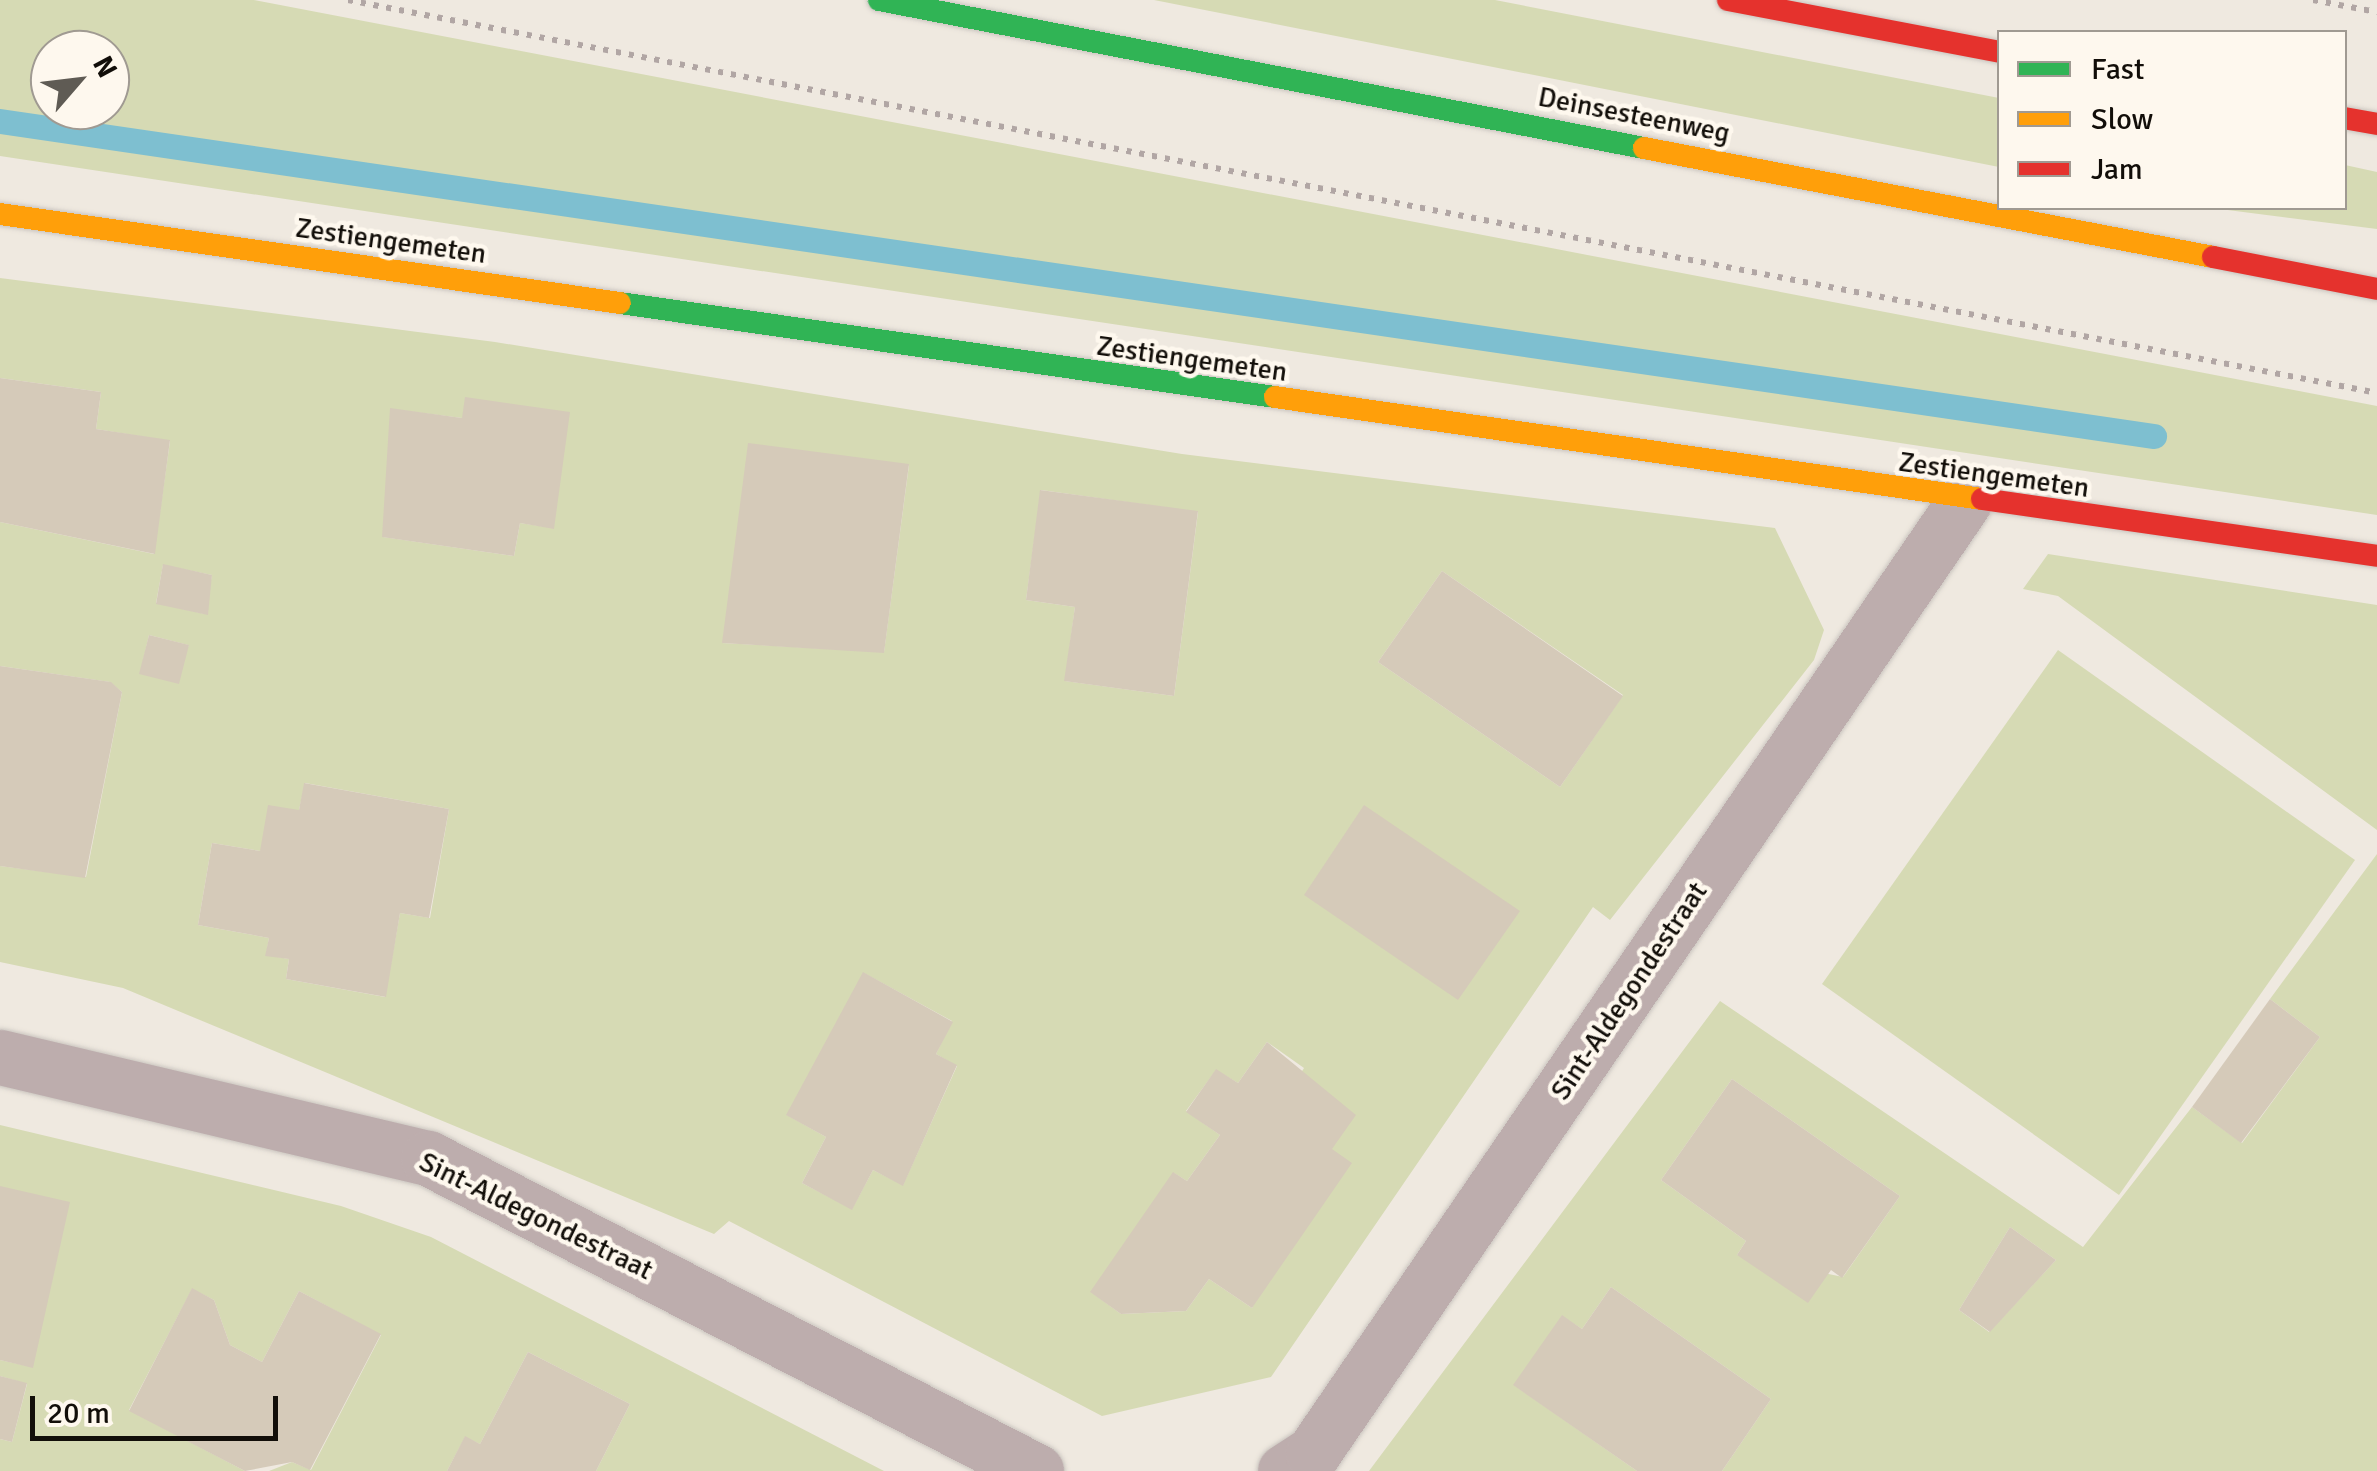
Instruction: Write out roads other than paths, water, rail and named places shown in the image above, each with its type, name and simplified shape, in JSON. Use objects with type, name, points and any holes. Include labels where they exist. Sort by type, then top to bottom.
[{"type":"main road","name":"Deinsesteenweg","points":[[879,0],[2377,289]]},
{"type":"main road","points":[[1728,0],[1997,51]]},
{"type":"main road","points":[[2347,119],[2377,124]]},
{"type":"main road","name":"Zestiengemeten","points":[[0,214],[1964,502],[2377,556]]},
{"type":"street","name":"Sint-Aldegondestraat","points":[[1285,1471],[1313,1453],[1964,502]]},
{"type":"street","name":"Sint-Aldegondestraat","points":[[0,1056],[428,1158],[1036,1471]]},
{"type":"waterway","points":[[0,121],[2154,436]]}]
